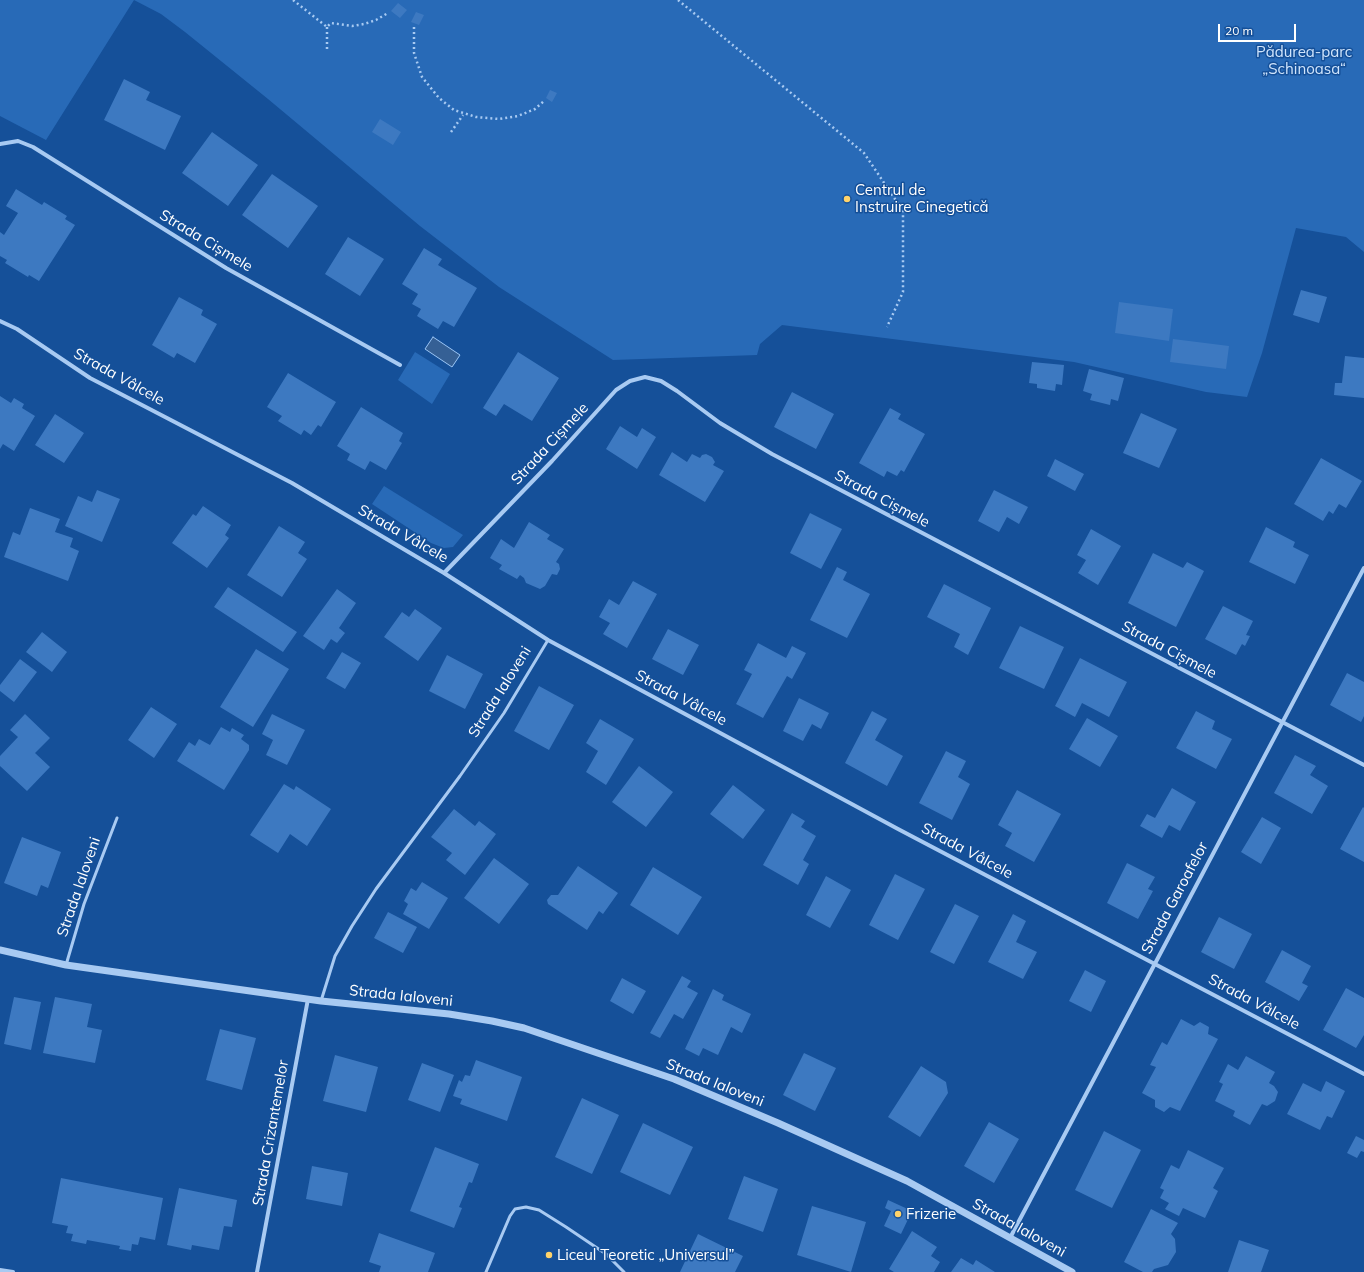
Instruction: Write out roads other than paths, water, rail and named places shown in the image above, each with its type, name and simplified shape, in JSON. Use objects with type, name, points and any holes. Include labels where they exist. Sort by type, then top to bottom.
[{"type":"street","name":"Strada Cișmele","points":[[0,144],[18,141],[33,147],[226,268],[400,365]]},
{"type":"street","name":"Strada Vâlcele","points":[[0,322],[18,329],[90,378],[292,483],[444,573],[548,640],[898,829],[1364,1074]]},
{"type":"street","name":"Strada Cișmele","points":[[444,573],[552,461],[616,390],[630,381],[646,377],[661,381],[678,390],[720,423],[772,454],[1281,723],[1364,765]]},
{"type":"street","name":"Strada Garoafelor","points":[[1010,1239],[1364,568]]},
{"type":"street","name":"Strada Ialoveni","points":[[0,950],[66,965],[321,1001],[449,1014],[492,1021],[539,1033],[659,1074],[778,1123],[907,1181],[1072,1272]]},
{"type":"street","name":"Strada Crizantemelor","points":[[257,1272],[308,999]]},
{"type":"street","points":[[0,1270],[13,1272]]},
{"type":"lane","name":"Strada Ialoveni","points":[[321,1001],[335,956],[352,926],[376,889],[460,776],[504,713],[548,640]]},
{"type":"lane","name":"Strada Ialoveni","points":[[66,965],[84,904],[117,818]]},
{"type":"lane","points":[[486,1272],[510,1216],[516,1209],[526,1207],[539,1210],[566,1227],[606,1254],[624,1272]]},
{"type":"place","name":"Centrul de Instruire Cinegetică","points":[[847,199]]},
{"type":"place","name":"Frizerie","points":[[898,1214]]},
{"type":"place","name":"Liceul Teoretic „Universul”","points":[[549,1255]]},
{"type":"park label","name":"Pădurea-parc „Schinoasa“","points":[[1304,60]]}]
